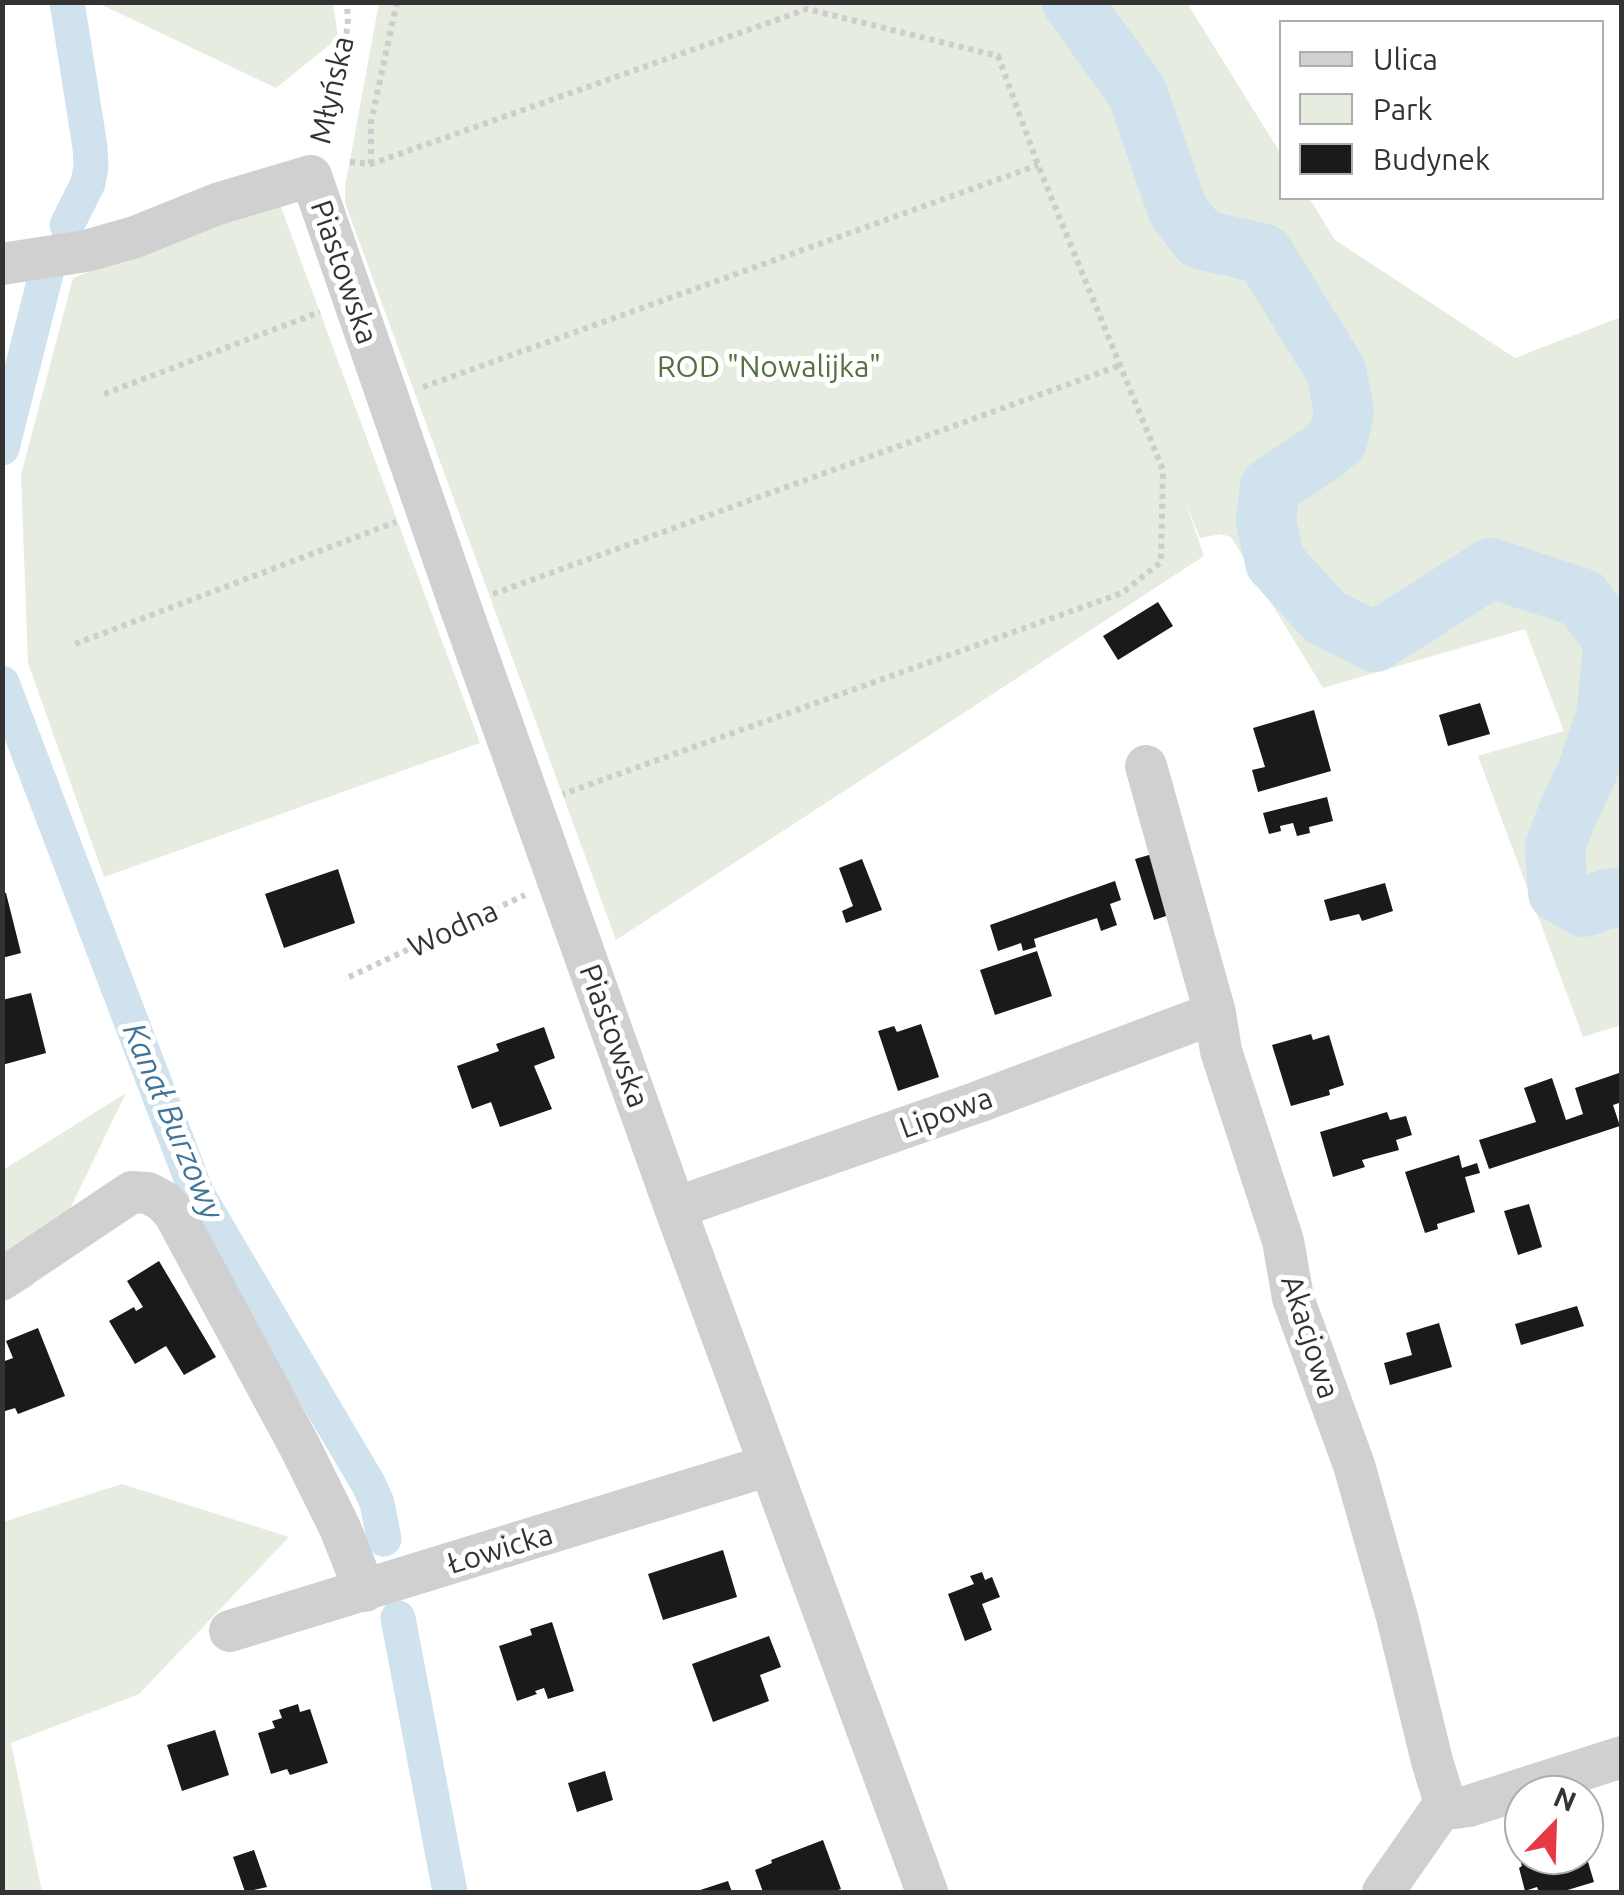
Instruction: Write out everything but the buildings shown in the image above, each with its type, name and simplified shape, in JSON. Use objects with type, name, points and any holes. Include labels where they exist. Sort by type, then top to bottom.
[{"type":"street","points":[[2,264],[86,251],[330,169]]},
{"type":"street","name":"Piastowska","points":[[330,169],[460,606],[675,1208],[927,1892]]},
{"type":"street","name":"Akacjowa","points":[[1146,766],[1215,1013],[1222,1051],[1282,1241],[1294,1298],[1354,1466],[1445,1803]]},
{"type":"street","name":"Lipowa","points":[[675,1208],[978,1102],[1215,1013]]},
{"type":"street","points":[[2,1279],[132,1192],[148,1193],[162,1201],[174,1213],[300,1448],[340,1528],[364,1591]]},
{"type":"street","name":"Łowicka","points":[[230,1631],[770,1464]]},
{"type":"street","points":[[1383,1892],[1445,1803],[1455,1808],[1470,1806],[1622,1757]]},
{"type":"path","name":"Młyńska","points":[[330,169],[332,105],[348,25],[348,2]]},
{"type":"path","points":[[371,164],[371,122],[397,2]]},
{"type":"path","points":[[330,169],[371,164],[807,9],[998,56],[1038,165],[1163,470],[1162,562],[1122,592],[563,794]]},
{"type":"path","points":[[414,390],[1038,165]]},
{"type":"path","points":[[104,394],[320,312]]},
{"type":"path","points":[[490,595],[1121,365]]},
{"type":"path","points":[[74,644],[398,522]]},
{"type":"path","name":"Wodna","points":[[349,977],[558,880]]},
{"type":"green space","points":[[98,3],[333,3],[338,38],[276,88]]},
{"type":"green space","name":"ROD \"Nowalijka\"","points":[[379,3],[1187,3],[1279,151],[1279,200],[1310,200],[1335,240],[1515,358],[1621,317],[1621,1025],[1583,1037],[1478,756],[1564,731],[1525,629],[1323,688],[1231,537],[1221,534],[1200,538],[1186,504],[1204,556],[616,940],[345,203]]},
{"type":"green space","points":[[279,202],[480,743],[104,877],[28,663],[21,475],[73,278]]},
{"type":"green space","points":[[126,1093],[33,1285],[3,1303],[3,1170]]},
{"type":"green space","points":[[122,1484],[289,1537],[139,1694],[11,1743],[42,1892],[3,1892],[3,1522]]},
{"type":"waterway","name":"Kanał Burzowy","points":[[67,2],[91,167],[88,183],[67,225]]},
{"type":"waterway","points":[[1072,2],[1137,92],[1178,211],[1200,239],[1264,254],[1336,371],[1344,411],[1338,439],[1270,487],[1266,521],[1275,562],[1325,617],[1375,642],[1491,568],[1582,598],[1614,641],[1606,716],[1555,847],[1558,892],[1584,907],[1622,898]]},
{"type":"waterway","name":"Kanał Burzowy","points":[[2,448],[46,274]]},
{"type":"waterway","name":"Kanał Burzowy","points":[[2,683],[197,1194],[369,1485],[384,1539]]},
{"type":"waterway","name":"Kanał Burzowy","points":[[398,1618],[450,1892]]}]
